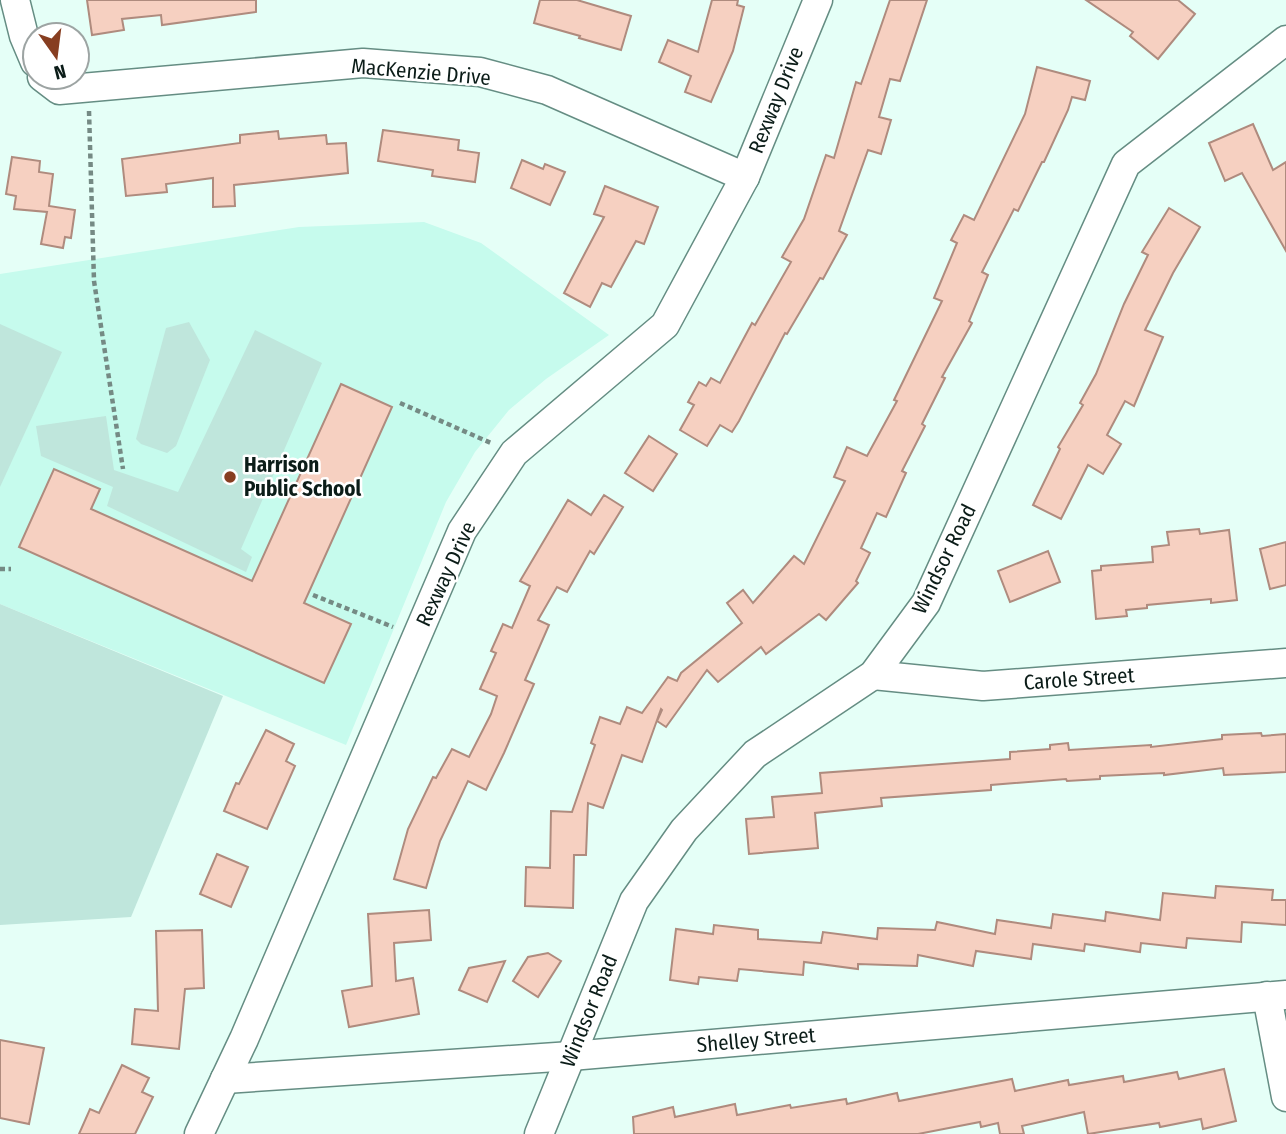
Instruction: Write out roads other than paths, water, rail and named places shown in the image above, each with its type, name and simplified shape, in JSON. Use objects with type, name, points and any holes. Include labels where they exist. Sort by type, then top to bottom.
[{"type":"street","points":[[15,0],[21,24]]},
{"type":"street","name":"Rexway Drive","points":[[199,1134],[462,531],[514,453],[665,325],[745,177],[818,0]]},
{"type":"street","name":"Windsor Road","points":[[538,1134],[634,901],[684,831],[755,754],[873,675],[926,603],[1126,164],[1286,40]]},
{"type":"street","name":"MacKenzie Drive","points":[[91,88],[363,63],[480,72],[547,90],[745,177]]},
{"type":"street","name":"Carole Street","points":[[873,675],[983,686],[1286,663]]},
{"type":"street","points":[[1276,996],[1286,1097]]},
{"type":"street","name":"Shelley Street","points":[[225,1079],[571,1056],[1276,996]]},
{"type":"place","name":"Harrison Public School","points":[[230,477]]}]
